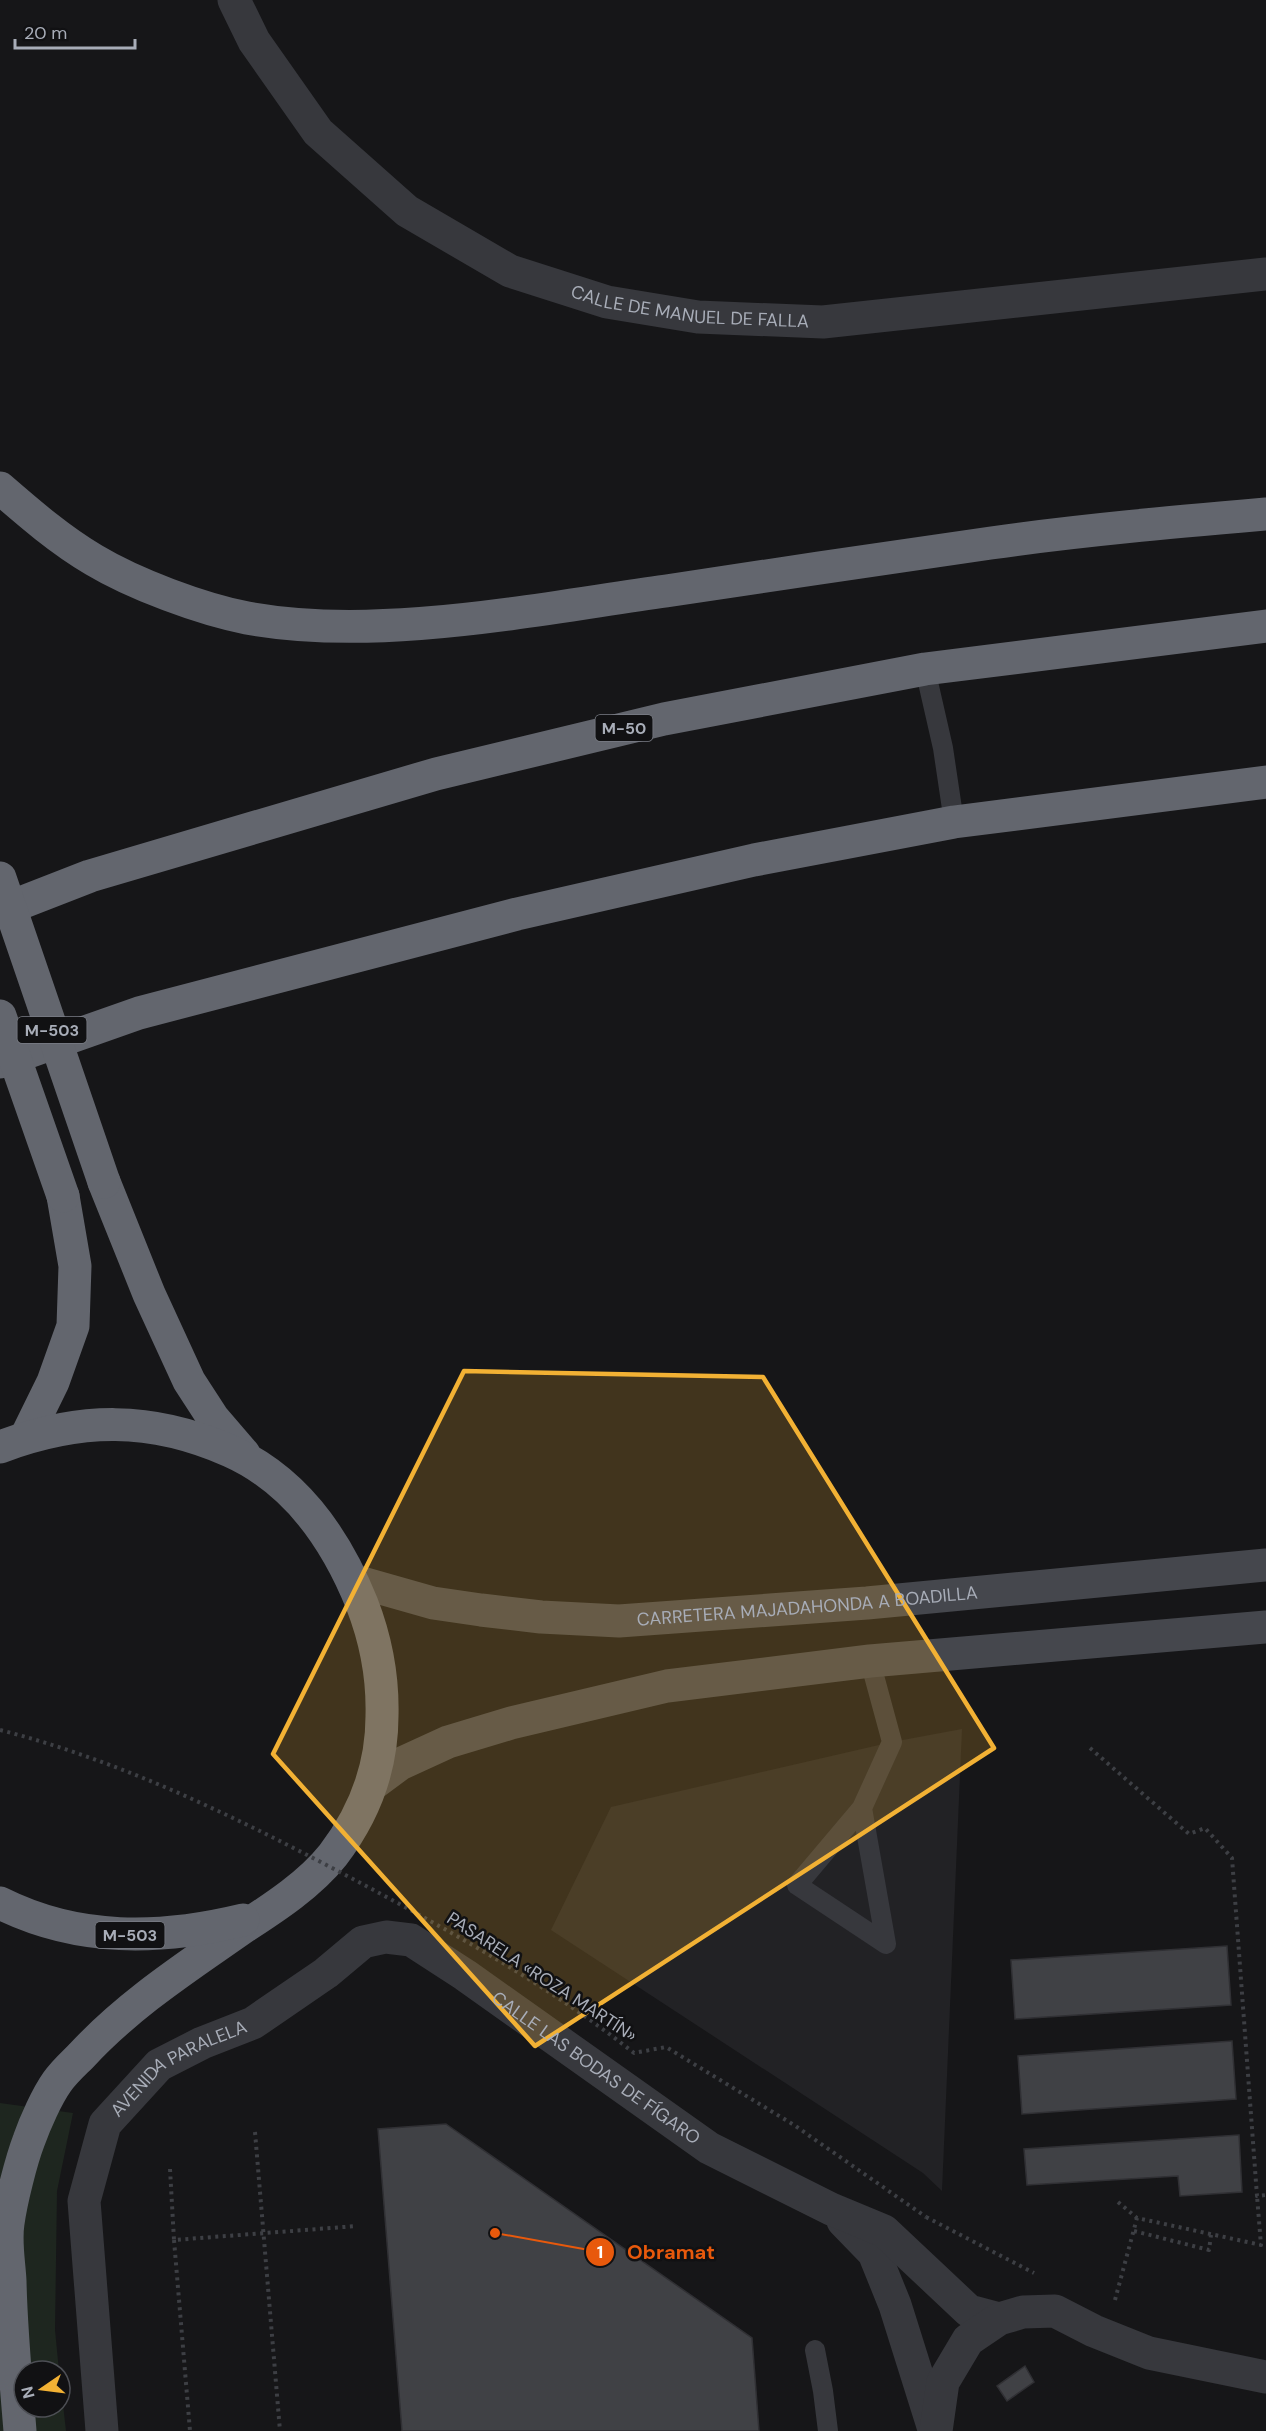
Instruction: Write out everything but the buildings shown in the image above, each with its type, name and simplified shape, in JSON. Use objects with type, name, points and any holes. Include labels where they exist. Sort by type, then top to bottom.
[{"type":"highway","points":[[0,488],[41,524],[94,561],[141,583],[189,601],[246,618],[310,625],[380,626],[474,617],[993,542],[1266,513]]},
{"type":"highway","name":"M-50","points":[[0,911],[90,876],[436,774],[664,719],[925,669],[1266,626]]},
{"type":"highway","points":[[0,1062],[139,1012],[517,914],[754,860],[954,822],[1266,782]]},
{"type":"highway","name":"M-503","points":[[0,878],[104,1182],[149,1294],[189,1381],[213,1418],[249,1460]]},
{"type":"highway","name":"M-503","points":[[0,1016],[63,1196],[75,1266],[73,1326],[53,1382],[13,1442]]},
{"type":"highway","name":"M-503","points":[[13,1442],[79,1426],[120,1423],[184,1434],[249,1460],[277,1480],[308,1508],[336,1549],[352,1580],[373,1631],[382,1689],[382,1739],[373,1784],[332,1856],[300,1887],[161,1985],[109,2026],[56,2083],[28,2140],[8,2226],[11,2319],[20,2431]]},
{"type":"highway","name":"M-503","points":[[0,1903],[25,1915],[104,1934],[155,1935],[210,1928],[263,1915]]},
{"type":"street","name":"CALLE DE MANUEL DE FALLA","points":[[234,0],[254,41],[318,132],[407,212],[510,272],[607,302],[698,317],[823,322],[1266,274]]},
{"type":"street","name":"CARRETERA MAJADAHONDA A BOADILLA","points":[[352,1580],[433,1603],[541,1617],[619,1621],[867,1603],[1266,1565]]},
{"type":"street","points":[[373,1784],[400,1764],[448,1742],[532,1717],[667,1686],[870,1661],[1266,1628]]},
{"type":"street","name":"CALLE LAS BODAS DE FÍGARO","points":[[363,1942],[386,1937],[411,1940],[465,1975],[708,2148],[831,2209],[884,2231],[969,2311],[999,2319]]},
{"type":"street","name":"AVENIDA PARALELA","points":[[102,2431],[84,2201],[105,2124],[159,2065],[202,2043],[253,2023],[326,1973],[363,1942]]},
{"type":"street","name":"CALLE LAS BODAS DE FÍGARO","points":[[831,2209],[874,2253],[894,2305],[935,2431]]},
{"type":"street","name":"CALLE LAS BODAS DE FÍGARO","points":[[935,2431],[943,2382],[968,2340],[999,2319],[1023,2312],[1055,2311],[1094,2331],[1149,2353],[1266,2377]]},
{"type":"lane","points":[[925,669],[943,748],[954,822]]},
{"type":"lane","points":[[862,1808],[886,1944],[797,1885],[862,1808],[892,1742],[870,1661]]},
{"type":"lane","points":[[815,2350],[828,2431]]},
{"type":"path","name":"PASARELA «ROZA MARTÍN»","points":[[0,1730],[95,1758],[291,1846],[462,1938],[600,2026],[634,2053],[666,2047],[794,2125],[926,2217],[1037,2275]]},
{"type":"path","points":[[1090,1748],[1189,1834],[1205,1828],[1232,1858],[1261,2245],[1137,2218],[1118,2202]]},
{"type":"path","points":[[255,2132],[280,2431]]},
{"type":"path","points":[[170,2169],[190,2431]]},
{"type":"path","points":[[1257,2196],[1266,2195]]},
{"type":"path","points":[[1113,2306],[1137,2218]]},
{"type":"path","points":[[174,2240],[357,2226]]},
{"type":"path","points":[[1134,2231],[1209,2250],[1211,2235]]},
{"type":"highlighted area","points":[[464,1371],[763,1377],[994,1748],[535,2046],[273,1754]]},
{"type":"shaded area","points":[[962,1729],[942,2191],[923,2173],[551,1930],[611,1807],[892,1742]]},
{"type":"shaded area","points":[[0,2103],[73,2113],[57,2191],[55,2330],[58,2359],[12,2359],[12,2419],[65,2419],[66,2431],[0,2431]]},
{"type":"place","name":"Obramat","points":[[495,2233]]}]
